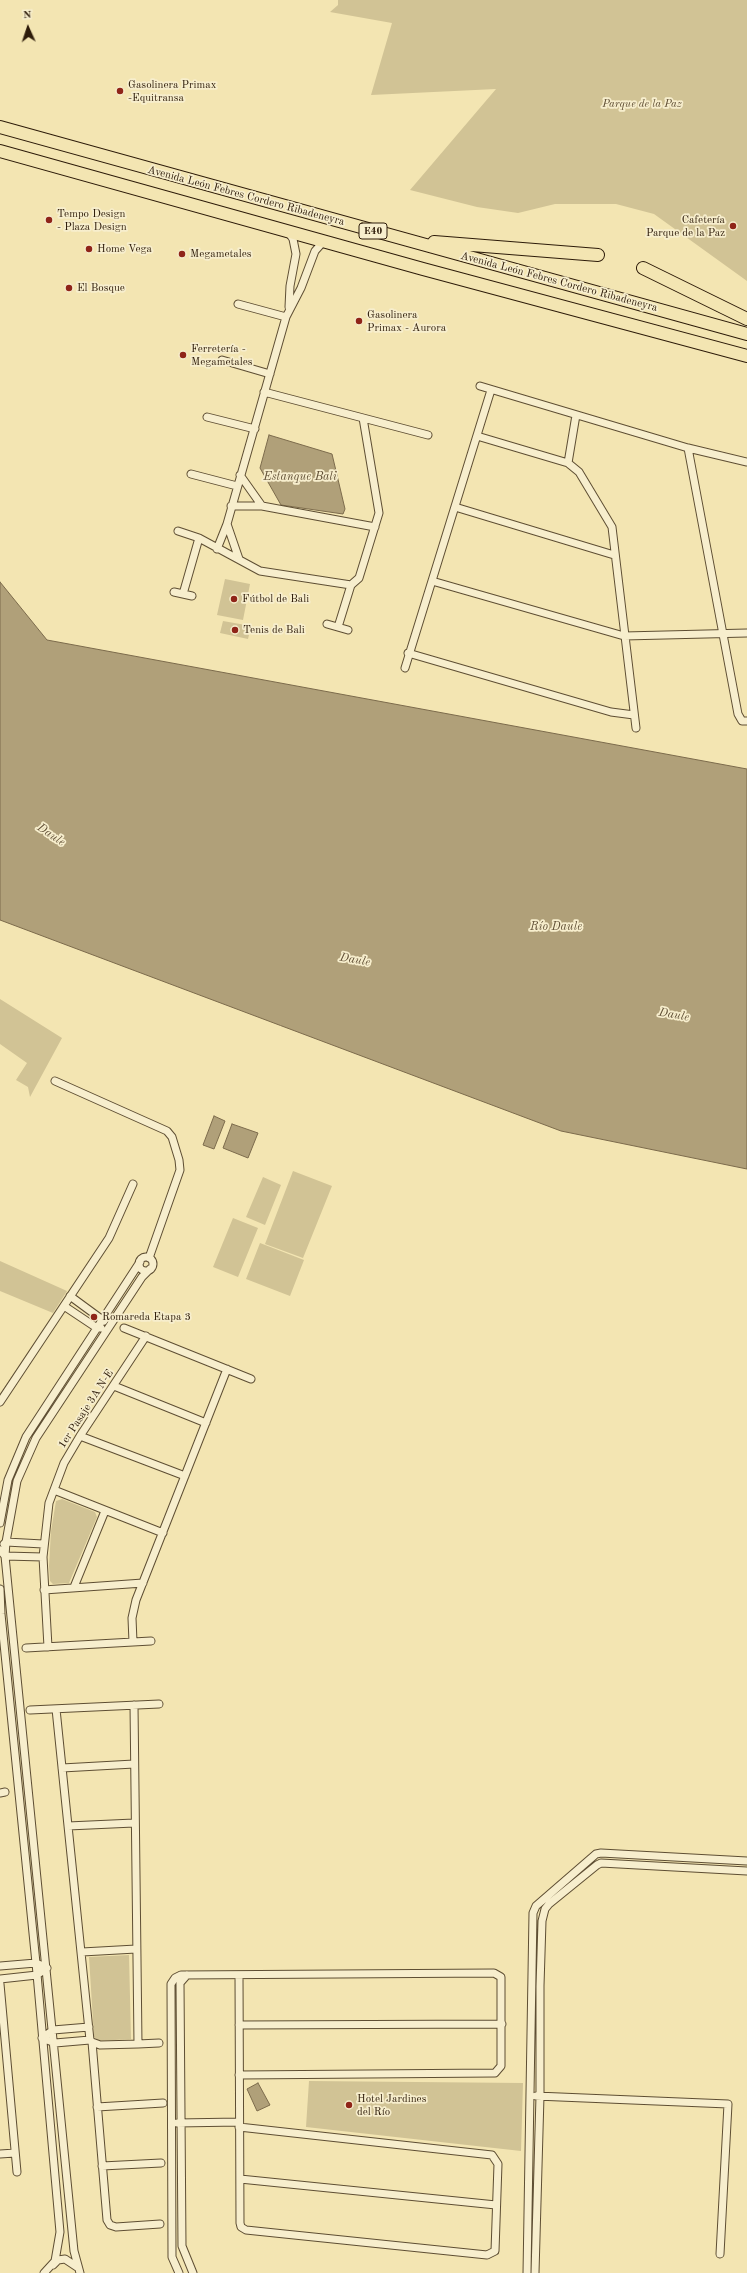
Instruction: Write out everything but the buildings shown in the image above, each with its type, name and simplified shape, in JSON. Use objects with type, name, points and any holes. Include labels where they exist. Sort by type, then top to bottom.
[{"type":"highway","name":"Avenida León Febres Cordero Ribadeneyra","points":[[0,128],[747,334]]},
{"type":"highway","name":"Avenida León Febres Cordero Ribadeneyra","points":[[0,151],[323,242],[747,356]]},
{"type":"highway","points":[[405,240],[598,255]]},
{"type":"highway","points":[[643,268],[747,319]]},
{"type":"street","points":[[288,232],[293,239],[296,254],[290,286],[289,309]]},
{"type":"street","points":[[218,549],[227,524],[230,506],[255,429],[286,317],[301,288],[315,251],[323,242]]},
{"type":"street","points":[[238,304],[286,317]]},
{"type":"street","points":[[222,360],[270,374]]},
{"type":"street","points":[[480,386],[688,448],[747,462]]},
{"type":"street","points":[[405,668],[408,653],[432,581],[491,390]]},
{"type":"street","points":[[264,392],[428,436]]},
{"type":"street","points":[[568,463],[576,415]]},
{"type":"street","points":[[207,417],[255,429]]},
{"type":"street","points":[[338,627],[351,585],[359,578],[375,527],[379,508],[363,418]]},
{"type":"street","points":[[477,436],[568,463],[579,472],[612,527],[614,555],[636,728]]},
{"type":"street","points":[[688,448],[738,714],[742,721],[747,721]]},
{"type":"street","points":[[191,474],[237,486]]},
{"type":"street","points":[[240,475],[262,506]]},
{"type":"street","points":[[230,506],[262,506],[375,527]]},
{"type":"street","points":[[455,507],[614,555]]},
{"type":"street","points":[[227,524],[239,559]]},
{"type":"street","points":[[178,531],[199,538],[268,574],[351,585]]},
{"type":"street","points":[[183,594],[199,538]]},
{"type":"street","points":[[432,581],[624,636],[747,633]]},
{"type":"street","points":[[174,592],[192,596]]},
{"type":"street","points":[[328,624],[348,630]]},
{"type":"street","points":[[408,653],[611,712],[634,715]]},
{"type":"street","points":[[56,1081],[167,1131],[172,1137],[180,1160],[180,1170],[149,1258],[152,1264],[150,1269],[142,1277],[36,1438],[17,1481],[3,1544],[54,2030],[74,2250],[79,2270]]},
{"type":"street","points":[[0,1402],[109,1238],[133,1184]]},
{"type":"street","points":[[0,1523],[8,1480],[26,1437],[140,1262],[143,1258],[149,1258]]},
{"type":"street","points":[[140,1262],[142,1269],[150,1269]]},
{"type":"street","points":[[70,1296],[103,1319],[108,1329]]},
{"type":"street","points":[[64,1306],[97,1328],[108,1329]]},
{"type":"street","points":[[124,1328],[251,1379]]},
{"type":"street","name":"1er Pasaje 3A N-E","points":[[48,1647],[44,1590],[43,1544],[48,1510],[54,1490],[64,1463],[80,1436],[146,1336]]},
{"type":"street","points":[[133,1642],[132,1618],[143,1584],[227,1369]]},
{"type":"street","points":[[114,1386],[206,1423]]},
{"type":"street","points":[[80,1436],[185,1476]]},
{"type":"street","points":[[54,1490],[163,1533]]},
{"type":"street","points":[[74,1587],[105,1511]]},
{"type":"street","points":[[3,1544],[43,1544]]},
{"type":"street","points":[[3,1553],[43,1557]]},
{"type":"street","points":[[44,1590],[143,1584]]},
{"type":"street","points":[[0,1589],[0,1614],[36,1963],[60,2232],[57,2255],[52,2265]]},
{"type":"street","points":[[1,1602],[10,1607]]},
{"type":"street","points":[[0,1614],[10,1607]]},
{"type":"street","points":[[26,1648],[151,1641]]},
{"type":"street","points":[[30,1710],[158,1704]]},
{"type":"street","points":[[134,1705],[134,1823],[138,2044]]},
{"type":"street","points":[[56,1708],[91,2041],[107,2220],[110,2225],[116,2227],[160,2224]]},
{"type":"street","points":[[62,1768],[134,1764]]},
{"type":"street","points":[[68,1826],[134,1823]]},
{"type":"street","points":[[527,2273],[533,1913],[540,1900],[596,1854],[601,1853],[747,1861]]},
{"type":"street","points":[[535,2273],[540,2096],[542,1921],[549,1904],[596,1865],[602,1863],[747,1871]]},
{"type":"street","points":[[82,1952],[136,1949]]},
{"type":"street","points":[[0,1966],[36,1963],[47,1968]]},
{"type":"street","points":[[0,1979],[37,1975],[47,1968]]},
{"type":"street","points":[[179,2273],[172,2257],[173,2123],[171,1984],[178,1976],[494,1973],[500,1975],[502,1980],[501,2066],[498,2072],[492,2074],[239,2075]]},
{"type":"street","points":[[188,1975],[184,1977],[180,1984],[182,2246],[194,2273]]},
{"type":"street","points":[[173,2123],[239,2125],[489,2154],[495,2157],[498,2164],[496,2251],[491,2255],[479,2255],[246,2230],[241,2228],[239,2125],[239,1975]]},
{"type":"street","points":[[0,1984],[16,2172]]},
{"type":"street","points":[[239,2025],[502,2024]]},
{"type":"street","points":[[42,2038],[54,2030],[89,2027]]},
{"type":"street","points":[[42,2038],[55,2043],[91,2041],[100,2046],[159,2043]]},
{"type":"street","points":[[530,2096],[728,2104],[720,2254]]},
{"type":"street","points":[[97,2107],[163,2103]]},
{"type":"street","points":[[0,2154],[15,2153]]},
{"type":"street","points":[[102,2166],[161,2163]]},
{"type":"street","points":[[240,2179],[496,2205]]},
{"type":"street","points":[[44,2273],[58,2260],[65,2259],[72,2262],[79,2270]]},
{"type":"green space","name":"Parque de la Paz","points":[[338,0],[747,0],[747,281],[654,214],[616,204],[555,204],[518,213],[477,207],[410,190],[496,89],[371,95],[392,23],[330,12],[338,5]]},
{"type":"green space","name":"Fútbol de Bali","points":[[225,579],[250,584],[243,620],[217,615]]},
{"type":"green space","name":"Tenis de Bali","points":[[223,621],[251,626],[248,639],[220,633]]},
{"type":"green space","points":[[0,999],[62,1038],[30,1097],[28,1087],[16,1080],[27,1063],[0,1044]]},
{"type":"green space","points":[[293,1171],[332,1186],[303,1258],[265,1244]]},
{"type":"green space","points":[[263,1177],[281,1185],[265,1225],[246,1217]]},
{"type":"green space","points":[[233,1218],[258,1228],[238,1277],[213,1267]]},
{"type":"green space","points":[[260,1243],[304,1260],[290,1296],[246,1279]]},
{"type":"green space","points":[[0,1261],[67,1291],[53,1313],[0,1291]]},
{"type":"green space","points":[[62,1499],[95,1512],[97,1517],[69,1583],[53,1584],[50,1581],[49,1566],[51,1531],[56,1501]]},
{"type":"green space","points":[[129,1955],[131,2039],[99,2041],[94,2037],[89,1957]]},
{"type":"green space","points":[[309,2081],[523,2083],[521,2151],[306,2127]]},
{"type":"water","name":"Estanque Bali","points":[[269,435],[332,454],[345,509],[343,514],[281,505],[260,468]]},
{"type":"water","name":"Río Daule","points":[[0,582],[47,640],[747,769],[747,1169],[561,1131],[0,920]]},
{"type":"water","points":[[214,1116],[225,1121],[214,1149],[203,1145]]},
{"type":"water","points":[[232,1124],[258,1133],[248,1158],[223,1148]]},
{"type":"water","points":[[258,2083],[270,2105],[257,2111],[247,2089]]},
{"type":"place","name":"Gasolinera Primax -Equitransa","points":[[120,91]]},
{"type":"place","name":"Tempo Design - Plaza Design","points":[[49,220]]},
{"type":"place","name":"Cafetería Parque de la Paz","points":[[733,226]]},
{"type":"place","name":"Home Vega","points":[[89,249]]},
{"type":"place","name":"Megametales","points":[[182,254]]},
{"type":"place","name":"El Bosque","points":[[69,288]]},
{"type":"place","name":"Gasolinera Primax - Aurora","points":[[359,321]]},
{"type":"place","name":"Ferretería - Megametales","points":[[183,355]]},
{"type":"place","name":"Fútbol de Bali","points":[[234,599]]},
{"type":"place","name":"Tenis de Bali","points":[[235,630]]},
{"type":"place","name":"Romareda Etapa 3","points":[[94,1317]]},
{"type":"place","name":"Hotel Jardines del Río","points":[[349,2105]]},
{"type":"water label","name":"Daule","points":[[51,835]]},
{"type":"water label","name":"Daule","points":[[355,960]]},
{"type":"water label","name":"Daule","points":[[674,1015]]}]
